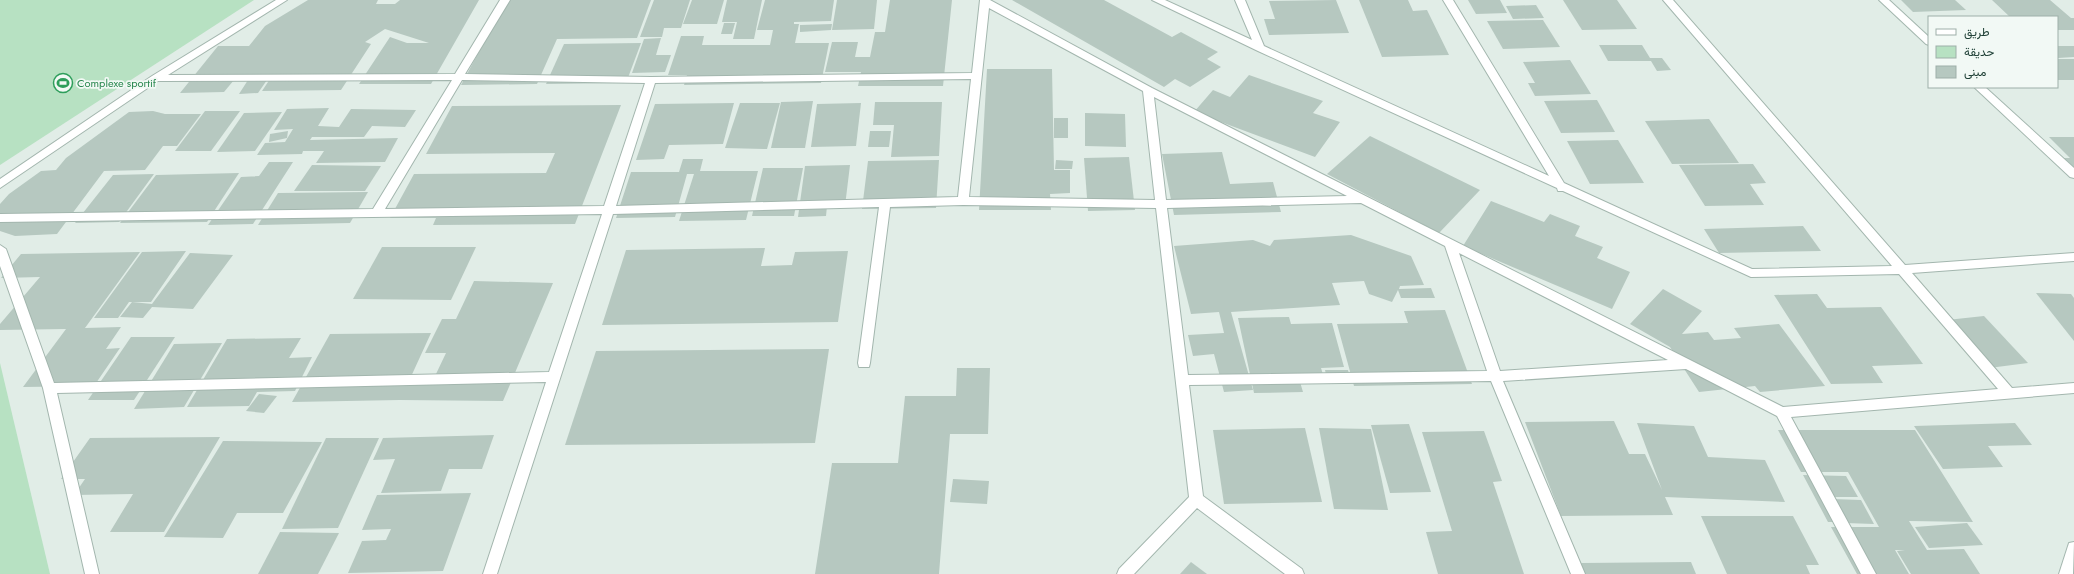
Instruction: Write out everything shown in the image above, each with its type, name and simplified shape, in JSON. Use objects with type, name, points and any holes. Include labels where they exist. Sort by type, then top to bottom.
[{"type":"street","points":[[0,184],[156,78],[282,0]]},
{"type":"street","points":[[376,214],[504,0]]},
{"type":"street","points":[[1157,0],[1562,188],[1751,273],[1902,270],[2074,257]]},
{"type":"street","points":[[1240,0],[1260,49]]},
{"type":"street","points":[[1448,0],[1562,188]]},
{"type":"street","points":[[1668,0],[2010,393]]},
{"type":"street","points":[[1884,0],[1928,41]]},
{"type":"street","points":[[963,201],[985,1],[1148,90],[1782,412],[2074,388]]},
{"type":"street","points":[[156,78],[457,77],[651,80],[977,76]]},
{"type":"street","points":[[490,574],[651,80]]},
{"type":"street","points":[[1979,88],[2074,174]]},
{"type":"street","points":[[1148,90],[1196,499],[1297,574]]},
{"type":"street","points":[[0,218],[608,210],[963,201],[1162,204],[1362,198]]},
{"type":"street","points":[[864,364],[886,203]]},
{"type":"street","points":[[1450,243],[1495,376],[1578,574]]},
{"type":"street","points":[[0,249],[49,388],[92,574]]},
{"type":"street","points":[[1182,380],[1495,376],[1688,364]]},
{"type":"street","points":[[49,388],[554,378]]},
{"type":"street","points":[[1782,412],[1869,574]]},
{"type":"street","points":[[1124,574],[1196,499]]},
{"type":"street","points":[[2066,574],[2074,548]]},
{"type":"green space","name":"Complexe sportif","points":[[0,0],[254,0],[0,165]]},
{"type":"green space","points":[[0,363],[50,574],[0,574]]},
{"type":"building","points":[[308,0],[378,0],[376,4],[395,4],[400,0],[479,0],[431,84],[359,84],[390,37],[407,43],[429,43],[385,29],[365,42],[371,44],[341,90],[262,91],[270,79],[267,80],[258,93],[239,94],[248,80],[234,80],[224,92],[180,93],[218,46],[249,46],[265,26]]},
{"type":"building","points":[[507,0],[651,0],[637,38],[557,39],[537,84],[461,85]]},
{"type":"building","points":[[654,0],[690,0],[681,28],[664,28],[662,37],[640,37]]},
{"type":"building","points":[[692,0],[724,0],[717,24],[683,24]]},
{"type":"building","points":[[727,0],[762,0],[754,39],[733,39],[737,22],[722,22]]},
{"type":"building","points":[[765,0],[834,0],[831,21],[794,22],[794,24],[799,24],[795,43],[829,43],[821,83],[684,85],[687,75],[668,75],[681,36],[704,36],[702,45],[770,45],[773,30],[757,30]]},
{"type":"building","points":[[837,0],[877,0],[874,29],[832,30]]},
{"type":"building","points":[[890,0],[952,0],[943,86],[858,86],[861,72],[825,72],[832,42],[858,42],[855,57],[870,57],[875,32],[885,32]]},
{"type":"building","points":[[1012,0],[1104,0],[1172,37],[1181,32],[1218,52],[1207,59],[1221,67],[1190,87],[1175,79],[1164,87]]},
{"type":"building","points":[[1336,0],[1349,33],[1269,35],[1264,19],[1275,19],[1269,1]]},
{"type":"building","points":[[1359,0],[1408,0],[1413,11],[1427,10],[1449,55],[1382,57]]},
{"type":"building","points":[[1468,0],[1500,0],[1507,13],[1476,14]]},
{"type":"building","points":[[1563,0],[1617,0],[1637,29],[1582,30]]},
{"type":"building","points":[[1901,0],[1955,0],[1966,10],[1913,12]]},
{"type":"building","points":[[1992,0],[2050,0],[2071,18],[2074,18],[2074,30],[2058,30],[2058,16],[2009,16]]},
{"type":"building","points":[[1536,5],[1544,18],[1513,19],[1506,6]]},
{"type":"building","points":[[1543,20],[1560,47],[1503,49],[1487,21]]},
{"type":"building","points":[[724,23],[735,23],[732,34],[721,34]]},
{"type":"building","points":[[832,24],[831,30],[800,32],[800,25]]},
{"type":"building","points":[[661,38],[656,55],[671,55],[665,72],[632,73],[644,39]]},
{"type":"building","points":[[641,43],[626,83],[546,84],[564,44]]},
{"type":"building","points":[[1599,45],[1642,45],[1650,58],[1662,58],[1671,70],[1657,71],[1651,61],[1608,61]]},
{"type":"building","points":[[2058,46],[2074,46],[2074,57],[2058,58]]},
{"type":"building","points":[[2058,59],[2074,59],[2074,80],[2058,80]]},
{"type":"building","points":[[1570,60],[1591,94],[1535,96],[1528,83],[1535,83],[1523,62]]},
{"type":"building","points":[[987,69],[1052,69],[1054,170],[1070,170],[1070,193],[1050,194],[1051,210],[979,210]]},
{"type":"building","points":[[1249,75],[1323,101],[1313,113],[1340,122],[1315,157],[1194,112],[1213,90],[1230,97]]},
{"type":"building","points":[[1597,100],[1615,132],[1561,133],[1544,101]]},
{"type":"building","points":[[813,101],[805,148],[771,148],[781,102]]},
{"type":"building","points":[[875,102],[942,102],[939,156],[891,157],[894,125],[873,125]]},
{"type":"building","points":[[734,103],[723,144],[669,145],[664,159],[636,160],[655,104]]},
{"type":"building","points":[[740,103],[780,103],[767,149],[725,148]]},
{"type":"building","points":[[861,103],[856,146],[811,147],[817,104]]},
{"type":"building","points":[[621,105],[575,224],[433,225],[436,218],[390,218],[414,174],[546,173],[555,153],[426,154],[452,106]]},
{"type":"building","points":[[329,108],[318,126],[339,127],[351,109],[416,110],[405,127],[372,126],[364,137],[312,137],[310,140],[398,138],[385,162],[316,163],[324,151],[303,151],[302,154],[257,155],[265,143],[285,142],[293,129],[274,130],[287,109]]},
{"type":"building","points":[[153,111],[165,114],[201,114],[177,146],[163,146],[145,170],[104,171],[57,234],[15,236],[0,231],[0,204],[9,194],[41,171],[56,170],[66,158],[129,112]]},
{"type":"building","points":[[205,111],[240,111],[211,151],[175,151]]},
{"type":"building","points":[[282,112],[255,151],[217,152],[244,113]]},
{"type":"building","points":[[1085,113],[1125,114],[1126,147],[1085,146]]},
{"type":"building","points":[[1054,118],[1068,118],[1068,138],[1054,138]]},
{"type":"building","points":[[1709,119],[1739,163],[1672,164],[1645,121]]},
{"type":"building","points":[[288,131],[287,138],[269,142],[270,134]]},
{"type":"building","points":[[870,131],[891,131],[889,147],[868,147]]},
{"type":"building","points":[[1370,136],[1480,190],[1439,233],[1327,174]]},
{"type":"building","points":[[2049,137],[2074,137],[2074,170],[2062,158],[2070,158]]},
{"type":"building","points":[[1618,140],[1644,183],[1590,184],[1567,141]]},
{"type":"building","points":[[1222,152],[1230,184],[1273,182],[1281,212],[1174,215],[1162,154]]},
{"type":"building","points":[[1129,157],[1135,210],[1088,211],[1084,158]]},
{"type":"building","points":[[683,159],[703,159],[700,171],[758,171],[746,220],[679,221],[694,174],[687,174],[675,217],[616,218],[631,172],[679,172]]},
{"type":"building","points":[[939,160],[936,208],[862,209],[868,161]]},
{"type":"building","points":[[1056,160],[1073,161],[1072,169],[1055,169]]},
{"type":"building","points":[[269,162],[293,162],[253,224],[208,225],[241,177],[259,176]]},
{"type":"building","points":[[1753,164],[1766,183],[1750,184],[1764,205],[1705,206],[1679,165]]},
{"type":"building","points":[[312,165],[381,166],[365,191],[294,191]]},
{"type":"building","points":[[850,165],[845,206],[827,206],[826,216],[798,217],[805,166]]},
{"type":"building","points":[[763,168],[803,168],[794,216],[752,216]]},
{"type":"building","points":[[239,173],[207,222],[120,223],[156,175]]},
{"type":"building","points":[[154,174],[119,222],[75,223],[113,175]]},
{"type":"building","points":[[368,192],[350,223],[258,225],[278,193]]},
{"type":"building","points":[[1491,201],[1544,222],[1550,214],[1580,226],[1575,236],[1603,247],[1597,258],[1630,272],[1612,309],[1463,246]]},
{"type":"building","points":[[1803,226],[1821,251],[1719,253],[1704,229]]},
{"type":"building","points":[[1351,235],[1411,256],[1424,285],[1400,286],[1399,289],[1431,288],[1435,298],[1401,298],[1398,290],[1392,302],[1369,294],[1364,281],[1332,283],[1340,305],[1231,312],[1253,390],[1224,392],[1214,354],[1193,356],[1188,335],[1224,333],[1219,312],[1191,314],[1174,246],[1253,240],[1270,246],[1274,240]]},
{"type":"building","points":[[382,247],[476,247],[451,300],[353,299]]},
{"type":"building","points":[[765,248],[761,266],[792,265],[795,252],[848,251],[838,322],[602,325],[626,250]]},
{"type":"building","points":[[186,251],[151,302],[129,302],[118,318],[94,318],[142,252]]},
{"type":"building","points":[[140,252],[85,328],[121,327],[106,349],[120,348],[94,386],[23,387],[66,329],[0,330],[0,324],[40,277],[1,278],[21,254]]},
{"type":"building","points":[[190,253],[233,255],[193,309],[152,307],[143,318],[120,317],[132,302],[152,304]]},
{"type":"building","points":[[474,281],[553,283],[503,401],[400,400],[292,402],[330,334],[431,333],[409,381],[413,374],[436,374],[446,353],[425,353],[442,319],[456,319]]},
{"type":"building","points":[[1663,289],[1702,311],[1682,334],[1708,332],[1714,340],[1741,338],[1734,328],[1779,324],[1825,386],[1760,392],[1755,386],[1699,392],[1670,347],[1630,324]]},
{"type":"building","points":[[2036,293],[2071,294],[2074,298],[2074,341]]},
{"type":"building","points":[[1817,294],[1827,308],[1881,307],[1923,364],[1872,366],[1883,383],[1831,384],[1774,295]]},
{"type":"building","points":[[1445,310],[1472,384],[1354,386],[1337,324],[1408,323],[1404,311]]},
{"type":"building","points":[[1984,316],[2028,363],[1989,368],[1947,320]]},
{"type":"building","points":[[1289,317],[1291,324],[1332,323],[1344,367],[1321,368],[1325,381],[1300,382],[1303,392],[1254,393],[1238,318]]},
{"type":"building","points":[[131,337],[175,337],[134,400],[88,400]]},
{"type":"building","points":[[301,338],[289,358],[312,357],[295,391],[257,392],[249,406],[187,407],[227,339]]},
{"type":"building","points":[[222,343],[184,407],[134,409],[174,344]]},
{"type":"building","points":[[829,349],[815,443],[565,445],[596,351]]},
{"type":"building","points":[[957,368],[990,368],[988,434],[950,434],[939,574],[815,574],[832,463],[898,463],[905,396],[956,396]]},
{"type":"building","points":[[1325,370],[1348,370],[1350,379],[1327,379]]},
{"type":"building","points":[[259,394],[277,396],[264,413],[246,411]]},
{"type":"building","points":[[1614,421],[1629,454],[1645,454],[1662,490],[1637,423],[1694,426],[1708,457],[1765,460],[1785,502],[1665,497],[1673,515],[1561,516],[1525,422]]},
{"type":"building","points":[[2015,423],[2032,445],[1988,446],[2003,467],[1943,469],[1914,426]]},
{"type":"building","points":[[1409,424],[1431,492],[1390,493],[1371,425]]},
{"type":"building","points":[[1305,428],[1322,502],[1224,504],[1213,430]]},
{"type":"building","points":[[1319,428],[1371,429],[1388,510],[1334,509]]},
{"type":"building","points":[[1778,430],[1915,430],[1973,522],[1909,521],[1927,550],[1964,549],[1980,574],[1911,574],[1897,551],[1905,550],[1895,550],[1909,574],[1857,574],[1831,527],[1879,527],[1848,472],[1801,472]]},
{"type":"building","points":[[1484,431],[1502,481],[1493,482],[1524,574],[1438,574],[1426,532],[1452,531],[1422,432]]},
{"type":"building","points":[[494,435],[482,469],[449,469],[441,491],[381,493],[395,459],[373,460],[383,438]]},
{"type":"building","points":[[220,437],[164,532],[110,532],[133,494],[74,495],[85,479],[61,479],[90,438]]},
{"type":"building","points":[[326,438],[379,438],[338,528],[282,529]]},
{"type":"building","points":[[223,441],[322,442],[283,513],[237,513],[223,538],[164,537]]},
{"type":"building","points":[[1803,475],[1846,476],[1858,497],[1828,497],[1842,522],[1828,522]]},
{"type":"building","points":[[953,479],[989,481],[987,504],[950,502]]},
{"type":"building","points":[[471,493],[443,571],[348,573],[362,541],[386,540],[391,529],[362,530],[377,495]]},
{"type":"building","points":[[1832,499],[1861,500],[1874,524],[1845,523]]},
{"type":"building","points":[[1701,516],[1793,516],[1819,565],[1806,565],[1810,574],[1727,574]]},
{"type":"building","points":[[1967,523],[1983,545],[1929,548],[1915,527]]},
{"type":"building","points":[[280,532],[339,533],[318,574],[258,574]]},
{"type":"building","points":[[1191,562],[1207,574],[1180,574]]},
{"type":"building","points":[[1691,562],[1696,574],[1585,574],[1581,563]]},
{"type":"place","name":"Complexe sportif","points":[[63,83]]}]
